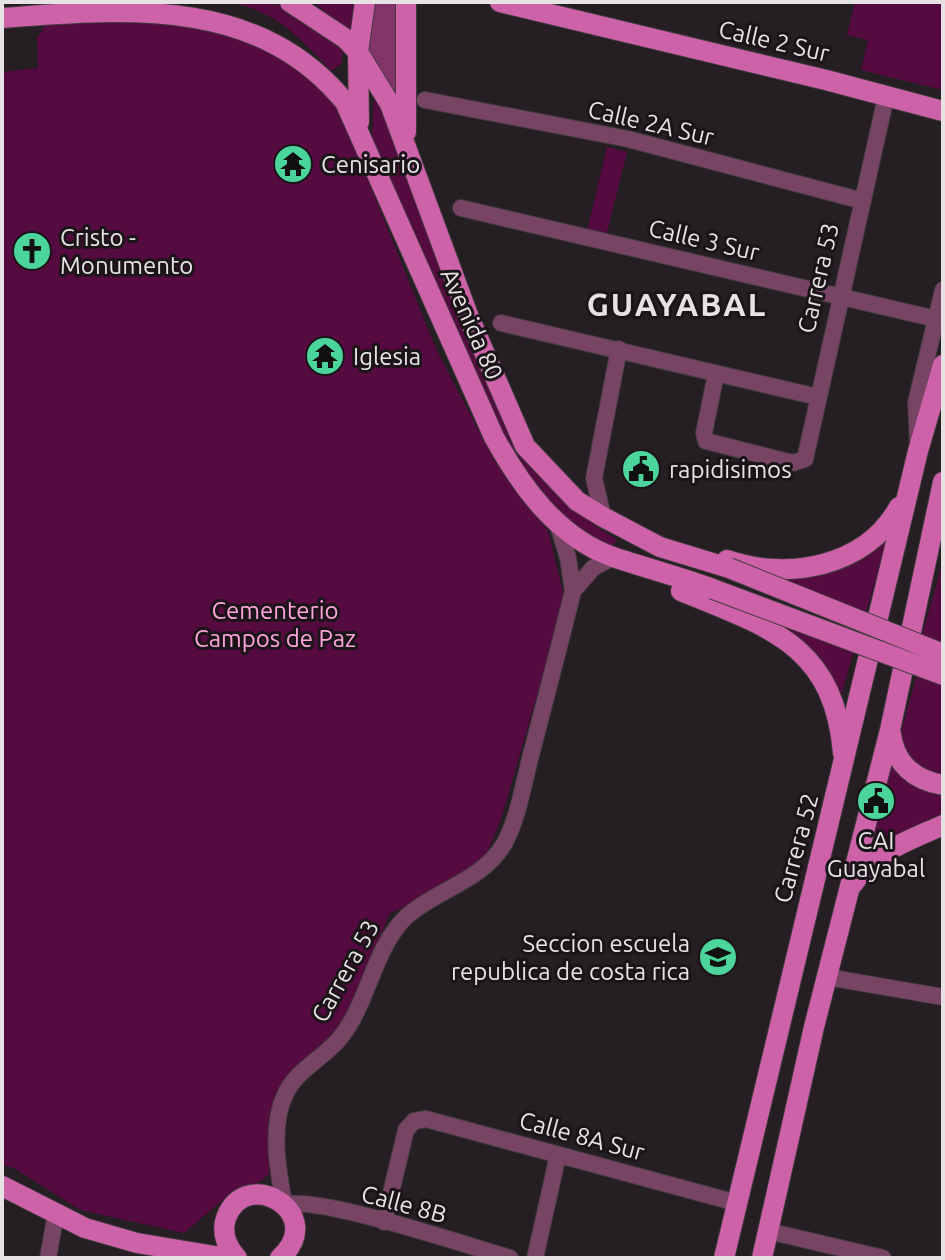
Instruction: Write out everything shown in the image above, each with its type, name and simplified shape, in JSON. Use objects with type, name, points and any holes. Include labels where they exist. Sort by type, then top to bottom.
[{"type":"main road","name":"Avenida 80","points":[[290,2],[352,45],[390,104],[468,315],[525,446],[577,501],[660,547],[729,568],[943,654]]},
{"type":"main road","points":[[328,77],[340,74],[348,64],[365,2]]},
{"type":"main road","points":[[405,140],[406,2]]},
{"type":"main road","name":"Calle 2 Sur","points":[[500,2],[526,5],[943,111]]},
{"type":"main road","name":"Avenida 80","points":[[2,18],[156,3],[219,7],[244,12],[286,34],[328,77],[359,130],[494,437],[525,487],[557,522],[584,543],[613,557],[652,566],[943,675]]},
{"type":"main road","points":[[352,45],[359,130]]},
{"type":"main road","name":"Carrera 52","points":[[724,1258],[918,451],[943,365]]},
{"type":"main road","points":[[762,1258],[847,894],[890,730],[943,482]]},
{"type":"main road","points":[[611,521],[664,536],[743,565],[785,571],[817,566],[864,546],[892,521],[909,490]]},
{"type":"main road","points":[[923,574],[943,554]]},
{"type":"main road","points":[[613,557],[648,578],[760,622],[788,639],[808,657],[832,700],[843,750],[841,779]]},
{"type":"main road","points":[[890,730],[894,751],[900,762],[925,781],[943,785]]},
{"type":"main road","points":[[847,894],[861,870],[875,859],[943,825]]},
{"type":"main road","points":[[2,1186],[135,1250],[196,1252],[227,1258]]},
{"type":"main road","points":[[196,1252],[214,1239],[231,1208],[243,1198],[279,1201],[294,1223],[295,1249],[280,1258]]},
{"type":"main road","points":[[224,1225],[228,1246],[237,1258]]},
{"type":"street","name":"Carrera 53","points":[[716,374],[704,433],[711,445],[793,463],[805,459],[886,97]]},
{"type":"street","name":"Calle 2A Sur","points":[[425,100],[628,139],[863,201]]},
{"type":"street","name":"Calle 3 Sur","points":[[461,208],[936,319]]},
{"type":"street","name":"Carrera 52","points":[[918,451],[916,402],[943,290]]},
{"type":"street","points":[[501,323],[818,397]]},
{"type":"street","points":[[611,521],[594,478],[619,349]]},
{"type":"street","name":"Carrera 53","points":[[279,1201],[279,1116],[284,1096],[295,1079],[339,1039],[353,1019],[395,930],[408,915],[475,875],[491,861],[505,842],[573,591],[568,558],[557,522]]},
{"type":"street","points":[[573,591],[593,568],[613,557]]},
{"type":"street","points":[[827,977],[943,997]]},
{"type":"street","name":"Calle 8A Sur","points":[[384,1222],[406,1130],[414,1121],[426,1119],[737,1203]]},
{"type":"street","points":[[535,1258],[558,1155]]},
{"type":"street","name":"Calle 8B","points":[[279,1201],[301,1202],[384,1222],[510,1258]]},
{"type":"street","points":[[48,1258],[56,1213]]},
{"type":"street","points":[[768,1231],[883,1258]]},
{"type":"green space","points":[[230,2],[281,5],[309,22],[343,50],[341,64],[331,71],[298,37],[274,19]]},
{"type":"green space","points":[[313,2],[357,2],[350,33]]},
{"type":"green space","points":[[855,2],[943,2],[943,90],[861,70],[868,40],[847,35]]},
{"type":"green space","name":"Cementerio Campos de Paz","points":[[170,9],[317,74],[341,113],[436,349],[495,462],[548,531],[565,600],[501,819],[484,860],[437,892],[390,913],[348,1012],[276,1112],[269,1174],[258,1183],[238,1187],[184,1233],[80,1210],[14,1168],[2,1165],[2,72],[38,68],[37,38],[47,22]]},
{"type":"green space","points":[[374,93],[524,453],[565,502],[617,540],[611,548],[565,522],[519,468],[372,142]]},
{"type":"green space","points":[[607,147],[627,152],[606,236],[587,231]]},
{"type":"green space","points":[[887,540],[865,616],[759,576],[867,554]]},
{"type":"green space","points":[[943,561],[943,647],[921,639]]},
{"type":"green space","points":[[775,622],[854,649],[841,697],[812,656]]},
{"type":"green space","points":[[917,675],[943,684],[943,776],[916,770],[898,743]]},
{"type":"green space","points":[[889,759],[912,784],[943,796],[943,813],[901,832],[858,861]]},
{"type":"shaded area","points":[[372,2],[397,2],[401,101],[368,55]]},
{"type":"place","name":"Cenisario","points":[[293,164]]},
{"type":"place","name":"Cristo - Monumento","points":[[32,251]]},
{"type":"place","name":"Iglesia","points":[[325,356]]},
{"type":"place","name":"rapidisimos","points":[[641,469]]},
{"type":"place","name":"CAI Guayabal","points":[[876,801]]},
{"type":"place","name":"Seccion escuela republica de costa rica","points":[[718,957]]},
{"type":"district","name":"GUAYABAL","points":[[677,304]]}]
